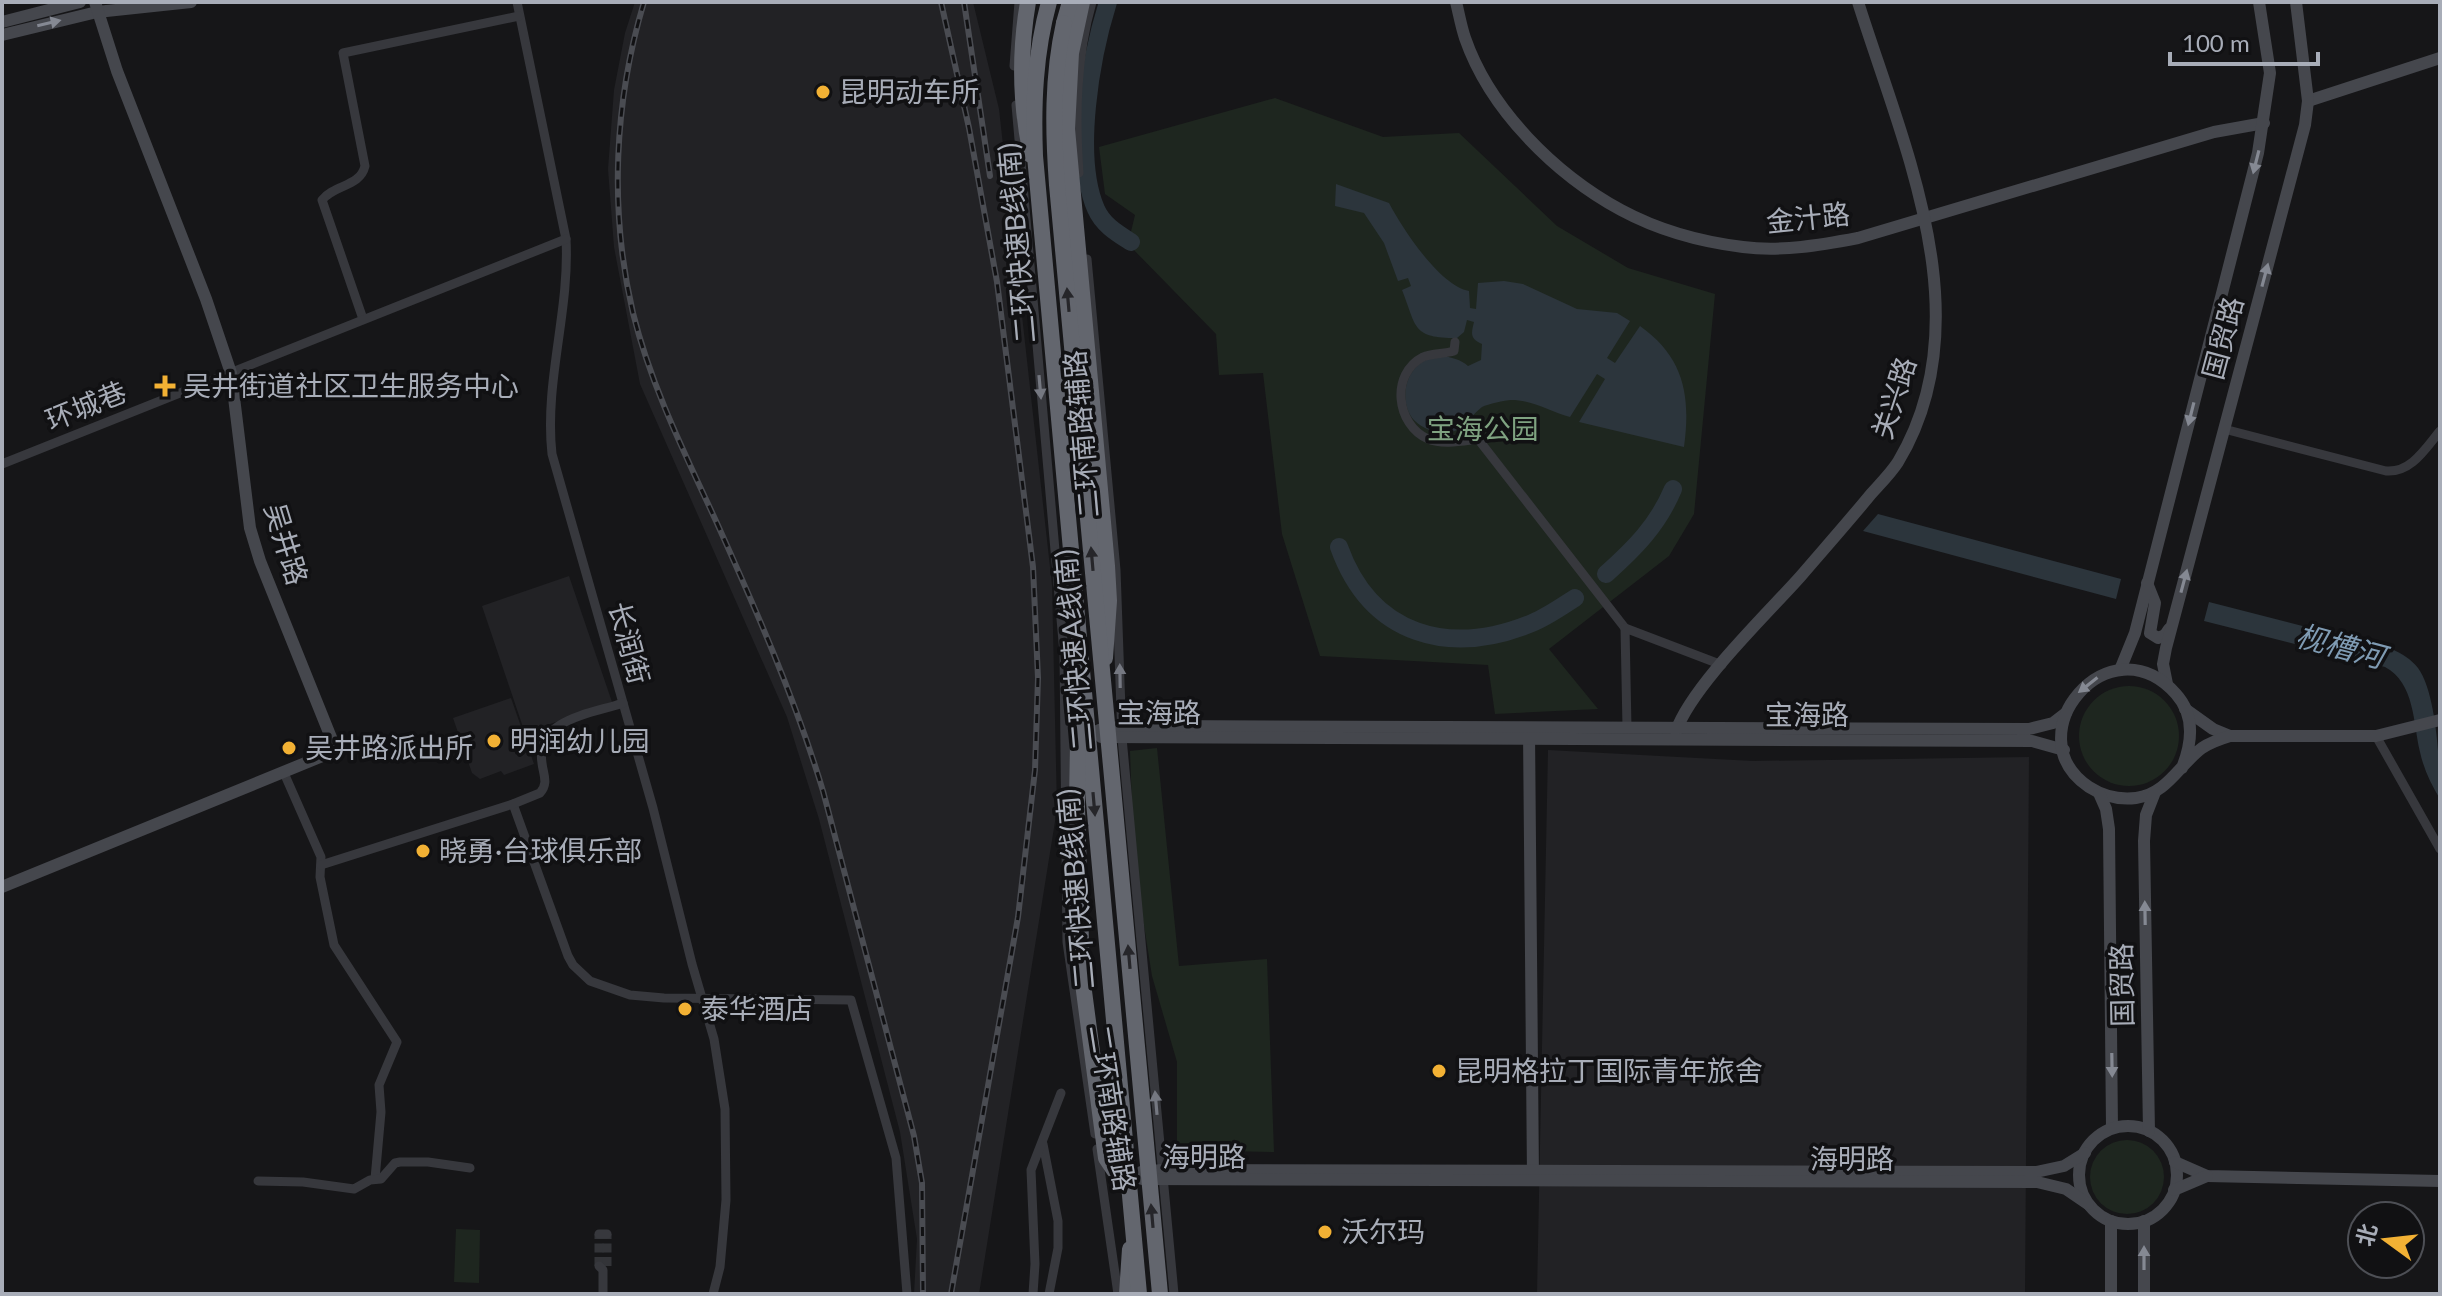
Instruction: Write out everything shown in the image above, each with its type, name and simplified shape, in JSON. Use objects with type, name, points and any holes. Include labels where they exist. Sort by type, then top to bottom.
[{"type":"highway","points":[[1028,2],[1022,47],[1021,104],[1043,224]]},
{"type":"highway","name":"二环快速B线(南)","points":[[1049,2],[1035,78],[1035,156],[1139,1294]]},
{"type":"highway","name":"二环快速A线(南)","points":[[1070,2],[1056,70],[1054,127],[1060,222],[1160,1294]]},
{"type":"highway","points":[[1082,2],[1071,53],[1067,110],[1107,566],[1109,601],[1103,694],[1109,732]]},
{"type":"highway","points":[[1054,127],[1056,154],[1079,250]]},
{"type":"highway","points":[[1076,603],[1080,957],[1106,1153],[1114,1170],[1130,1184],[1127,1294]]},
{"type":"street","points":[[2,22],[80,2]]},
{"type":"street","points":[[2,35],[96,7],[191,2]]},
{"type":"street","name":"长润街","points":[[517,2],[566,239],[568,266],[550,411],[552,454],[703,997],[714,1039],[725,1109],[726,1200],[720,1267],[713,1294]]},
{"type":"street","name":"二环南路辅路","points":[[1019,2],[1014,59],[1016,114],[1062,621],[1067,942],[1118,1294]]},
{"type":"street","name":"二环南路辅路","points":[[1092,2],[1081,50],[1076,129],[1116,570],[1109,732],[1174,1294]]},
{"type":"street","name":"金汁路","points":[[1456,2],[1465,38],[1481,72],[1506,110],[1545,154],[1572,178],[1623,212],[1656,226],[1698,239],[1745,247],[1818,246],[1858,238],[2214,132],[2264,123]]},
{"type":"street","name":"关兴路","points":[[1676,733],[1688,706],[1897,463],[1917,423],[1928,385],[1936,346],[1936,296],[1926,218],[1858,2]]},
{"type":"street","name":"国贸路","points":[[2120,670],[2135,633],[2264,123],[2270,73],[2259,2]]},
{"type":"street","name":"国贸路","points":[[2167,684],[2163,664],[2172,625],[2305,125],[2308,101],[2296,2]]},
{"type":"street","name":"吴井路","points":[[2,887],[320,757],[331,748],[332,740],[260,561],[250,528],[231,373],[206,299],[117,71],[96,7]]},
{"type":"street","points":[[363,319],[322,200],[328,193],[357,181],[363,176],[365,166],[343,53],[519,16]]},
{"type":"street","points":[[2308,101],[2440,58]]},
{"type":"street","name":"环城巷","points":[[2,464],[566,239]]},
{"type":"street","points":[[1455,342],[1454,351],[1424,357],[1410,368],[1400,391],[1400,402],[1414,430],[1428,439],[1446,442],[1478,439],[1625,628],[1722,665]]},
{"type":"street","points":[[2224,429],[2398,472],[2415,460],[2440,431]]},
{"type":"street","points":[[2147,583],[2155,603],[2150,633],[2162,637],[2172,625]]},
{"type":"street","points":[[1625,628],[1627,728]]},
{"type":"street","points":[[2182,768],[2191,733],[2180,698],[2167,684],[2137,670],[2120,670],[2103,674],[2074,697],[2066,713],[2062,735],[2071,768],[2083,782],[2099,793],[2118,798],[2137,798],[2155,792],[2170,782],[2201,749],[2230,736],[2376,736],[2440,720]]},
{"type":"street","points":[[321,865],[540,793],[545,788],[541,750],[548,732],[567,722],[623,703]]},
{"type":"street","points":[[2185,709],[2213,729],[2230,736]]},
{"type":"street","name":"宝海路","points":[[1109,732],[1529,734],[2029,729],[2053,723],[2066,713]]},
{"type":"street","name":"宝海路","points":[[1529,734],[1627,728],[1676,733],[2032,741],[2064,750]]},
{"type":"street","points":[[1065,735],[1109,732]]},
{"type":"street","points":[[1529,734],[1533,1176]]},
{"type":"street","points":[[2376,736],[2440,849]]},
{"type":"street","points":[[284,773],[321,857],[320,877],[334,945],[397,1042],[379,1085],[381,1112],[375,1179]]},
{"type":"street","name":"国贸路","points":[[2149,1131],[2144,841],[2146,815],[2155,792]]},
{"type":"street","name":"国贸路","points":[[2099,793],[2106,809],[2109,829],[2112,1128]]},
{"type":"street","points":[[513,804],[568,956],[581,974],[601,987],[630,995],[851,1000],[896,1158],[907,1294]]},
{"type":"street","points":[[1033,1294],[1035,1264],[1031,1170],[1061,1093]]},
{"type":"street","points":[[2137,1127],[2149,1131],[2160,1138],[2175,1162],[2177,1175],[2174,1190],[2168,1203],[2144,1221],[2128,1224],[2111,1221],[2088,1204],[2078,1176],[2085,1153],[2099,1136],[2112,1128],[2137,1127]]},
{"type":"street","points":[[1043,1144],[1058,1221],[1058,1248],[1049,1294]]},
{"type":"street","name":"海明路","points":[[1130,1184],[1145,1171],[1162,1175],[1221,1176],[2036,1172],[2064,1166],[2085,1153]]},
{"type":"street","points":[[258,1181],[303,1182],[348,1189],[381,1179],[395,1163],[400,1162],[470,1168]]},
{"type":"street","points":[[2175,1162],[2207,1176],[2440,1181]]},
{"type":"street","points":[[1100,1175],[1130,1184]]},
{"type":"street","name":"海明路","points":[[1533,1176],[2037,1182],[2066,1189],[2088,1204]]},
{"type":"street","points":[[2174,1190],[2207,1176]]},
{"type":"street","points":[[2111,1221],[2111,1294]]},
{"type":"street","points":[[2144,1221],[2144,1294]]},
{"type":"street","points":[[603,1267],[603,1294]]},
{"type":"shaded area","points":[[635,2],[973,2],[999,109],[1052,585],[1057,809],[979,1294],[914,1294],[917,1239],[900,1132],[819,819],[787,717],[640,384],[614,247],[608,169],[614,90],[625,33]]},
{"type":"shaded area","points":[[569,576],[612,702],[525,733],[482,606]]},
{"type":"shaded area","name":"明润幼儿园","points":[[511,698],[534,764],[504,775],[501,771],[480,779],[472,773],[453,718]]},
{"type":"shaded area","points":[[1548,750],[1753,761],[2029,757],[2025,1294],[1537,1294]]},
{"type":"green space","name":"宝海公园","points":[[1275,98],[1383,137],[1459,133],[1557,226],[1628,268],[1715,294],[1694,514],[1669,556],[1549,649],[1598,709],[1495,714],[1488,665],[1320,656],[1282,534],[1263,373],[1219,375],[1216,334],[1128,244],[1135,215],[1105,194],[1099,147]]},
{"type":"green space","points":[[2129,686],[2157,694],[2171,708],[2179,736],[2171,764],[2157,778],[2129,786],[2101,778],[2087,764],[2079,736],[2087,708],[2101,694]]},
{"type":"green space","points":[[1157,748],[1179,966],[1267,959],[1274,1152],[1177,1150],[1177,1062],[1152,976],[1134,862],[1130,751]]},
{"type":"green space","points":[[2127,1140],[2148,1146],[2158,1156],[2164,1177],[2158,1198],[2148,1208],[2127,1214],[2106,1208],[2096,1198],[2090,1177],[2096,1156],[2106,1146]]},
{"type":"green space","points":[[456,1229],[480,1230],[479,1283],[454,1282]]},
{"type":"water","points":[[1336,184],[1389,203],[1412,241],[1434,268],[1458,287],[1469,291],[1470,308],[1476,309],[1478,283],[1504,281],[1523,284],[1577,309],[1617,313],[1630,321],[1607,358],[1615,363],[1640,326],[1666,351],[1681,379],[1686,411],[1684,447],[1579,422],[1605,379],[1597,374],[1570,417],[1534,404],[1511,400],[1482,407],[1463,426],[1449,433],[1436,432],[1420,425],[1410,414],[1406,401],[1406,387],[1413,370],[1423,361],[1438,357],[1454,359],[1468,366],[1481,360],[1482,344],[1472,336],[1474,322],[1467,320],[1464,332],[1457,338],[1432,336],[1418,328],[1402,290],[1411,286],[1408,278],[1398,281],[1384,243],[1364,213],[1335,206]]},
{"type":"water","points":[[1878,514],[2121,579],[2116,599],[1863,531]]},
{"type":"water","name":"枧槽河","points":[[2209,602],[2392,649],[2412,662],[2424,680],[2433,712],[2440,799],[2424,765],[2407,693],[2395,674],[2385,667],[2204,621]]},
{"type":"waterway","points":[[1108,2],[1087,106],[1086,162],[1089,187],[1099,215],[1131,242]]},
{"type":"waterway","points":[[1606,574],[1645,535],[1673,489]]},
{"type":"waterway","points":[[1339,547],[1353,577],[1371,601],[1392,619],[1416,631],[1443,637],[1471,638],[1501,633],[1538,621],[1575,598]]},
{"type":"tunnel","points":[[599,1234],[599,1266]]},
{"type":"tunnel","points":[[607,1234],[607,1266]]},
{"type":"railway","points":[[644,2],[626,78],[618,157],[620,235],[633,313],[659,393],[774,654],[823,791],[914,1136],[922,1183],[923,1294]]},
{"type":"railway","points":[[941,2],[969,128],[997,282],[1033,567],[1038,678],[1035,770],[1018,917],[951,1294]]},
{"type":"railway","points":[[964,2],[990,176]]},
{"type":"place","name":"昆明动车所","points":[[823,92]]},
{"type":"place","name":"吴井街道社区卫生服务中心","points":[[165,386]]},
{"type":"place","name":"明润幼儿园","points":[[494,741]]},
{"type":"place","name":"吴井路派出所","points":[[289,748]]},
{"type":"place","name":"晓勇·台球俱乐部","points":[[423,851]]},
{"type":"place","name":"泰华酒店","points":[[685,1009]]},
{"type":"place","name":"昆明格拉丁国际青年旅舍","points":[[1439,1071]]},
{"type":"place","name":"沃尔玛","points":[[1325,1232]]}]
